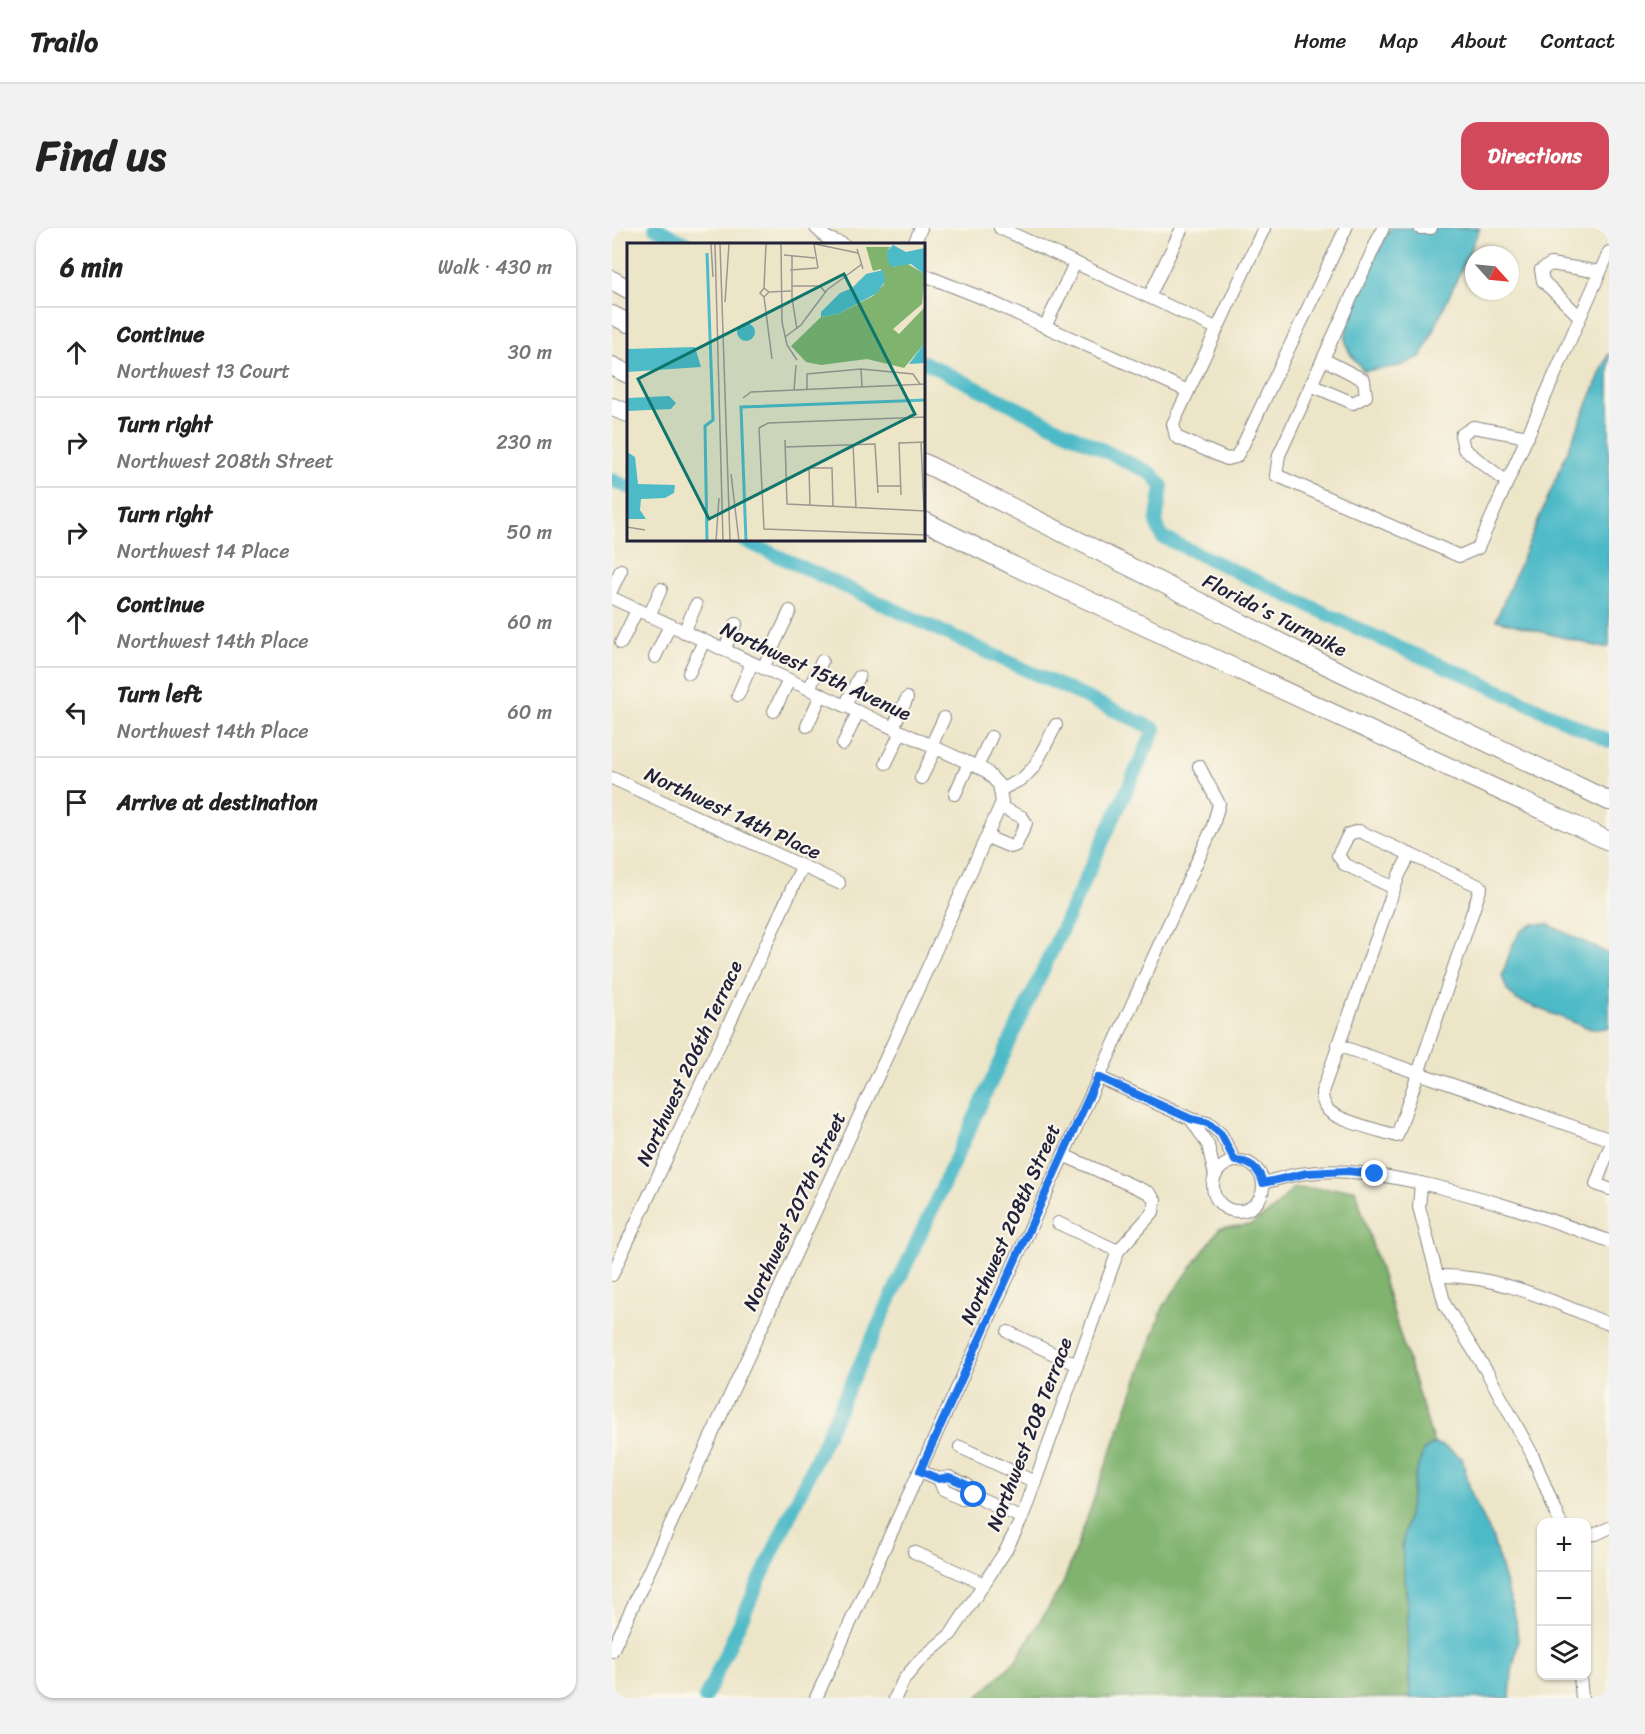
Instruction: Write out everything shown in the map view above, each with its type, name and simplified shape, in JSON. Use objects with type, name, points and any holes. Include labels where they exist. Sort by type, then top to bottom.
[{"type":"highway","points":[[612,280],[627,288]]},
{"type":"highway","points":[[612,315],[627,322]]},
{"type":"highway","points":[[612,366],[627,374]]},
{"type":"highway","points":[[612,407],[627,413]]},
{"type":"highway","name":"Florida's Turnpike","points":[[926,464],[1316,660],[1609,801]]},
{"type":"highway","points":[[926,521],[1014,566],[1609,841]]},
{"type":"highway","points":[[926,531],[1014,566]]},
{"type":"street","points":[[816,228],[827,238],[840,243]]},
{"type":"street","points":[[914,243],[921,228]]},
{"type":"street","points":[[1149,297],[1182,228]]},
{"type":"street","points":[[1264,228],[1173,424],[1176,437],[1227,459],[1236,457],[1346,228]]},
{"type":"street","points":[[1383,228],[1279,455],[1276,475],[1459,556],[1478,548],[1609,252]]},
{"type":"street","points":[[1420,228],[1431,228]]},
{"type":"street","points":[[1002,229],[1216,328]]},
{"type":"street","points":[[1045,327],[1075,263]]},
{"type":"street","points":[[1580,316],[1543,281],[1541,270],[1551,264],[1600,272]]},
{"type":"street","points":[[926,276],[980,297],[1188,391]]},
{"type":"street","points":[[1311,385],[1353,403],[1366,396],[1365,380],[1323,359]]},
{"type":"street","points":[[1507,482],[1464,449],[1461,435],[1473,428],[1528,437]]},
{"type":"street","points":[[612,589],[621,570]]},
{"type":"street","points":[[649,616],[661,589]]},
{"type":"street","name":"Northwest 15th Avenue","points":[[612,598],[987,771],[999,788]]},
{"type":"street","points":[[684,632],[696,605]]},
{"type":"street","points":[[621,643],[637,610]]},
{"type":"street","points":[[738,695],[790,611]]},
{"type":"street","points":[[724,650],[736,624]]},
{"type":"street","points":[[655,657],[670,625]]},
{"type":"street","points":[[689,673],[704,641]]},
{"type":"street","points":[[809,689],[822,661]]},
{"type":"street","points":[[845,706],[859,677]]},
{"type":"street","points":[[774,711],[789,680]]},
{"type":"street","points":[[807,726],[821,695]]},
{"type":"street","points":[[886,763],[906,698]]},
{"type":"street","points":[[843,744],[858,712]]},
{"type":"street","points":[[921,778],[944,718]]},
{"type":"street","points":[[999,788],[1022,779],[1034,767],[1056,725]]},
{"type":"street","points":[[955,794],[991,737]]},
{"type":"street","name":"Northwest 208th Street","points":[[816,1698],[1212,829],[1220,804],[1199,766]]},
{"type":"street","name":"Northwest 14th Place","points":[[612,778],[839,883]]},
{"type":"street","name":"Northwest 207th Street","points":[[612,1652],[987,837],[1002,802],[999,788]]},
{"type":"street","points":[[987,837],[1011,847],[1016,844],[1026,823],[1022,817],[1000,807]]},
{"type":"street","points":[[1394,888],[1344,864],[1338,855],[1349,834],[1359,831],[1410,854],[1481,887],[1397,1136],[1337,1116],[1323,1101],[1322,1092],[1394,888],[1410,854]]},
{"type":"street","name":"Northwest 206th Terrace","points":[[612,1275],[616,1257],[802,867]]},
{"type":"street","points":[[1337,1045],[1609,1139]]},
{"type":"street","points":[[1098,1077],[1191,1119],[1208,1123],[1221,1134],[1235,1161]]},
{"type":"street","points":[[1191,1119],[1208,1145],[1215,1176],[1213,1193],[1217,1201],[1231,1211],[1239,1212],[1255,1205],[1260,1198],[1263,1183],[1256,1169],[1243,1161],[1235,1161],[1220,1169],[1215,1176]]},
{"type":"street","points":[[1609,1149],[1596,1185],[1609,1189]]},
{"type":"street","name":"Northwest 208 Terrace","points":[[895,1698],[903,1679],[920,1660],[951,1634],[1006,1550],[1022,1518],[1118,1251],[1153,1212],[1155,1200],[1149,1193],[1063,1155]]},
{"type":"street","points":[[1263,1183],[1307,1173],[1347,1171],[1375,1174],[1421,1183],[1517,1209],[1609,1241]]},
{"type":"street","points":[[1421,1183],[1419,1207],[1445,1305],[1487,1372],[1532,1454],[1558,1518]]},
{"type":"street","points":[[1058,1223],[1118,1251]]},
{"type":"street","points":[[1437,1276],[1462,1275],[1483,1279],[1540,1297],[1609,1324]]},
{"type":"street","points":[[1008,1332],[1077,1365]]},
{"type":"street","points":[[960,1447],[1035,1482]]},
{"type":"street","points":[[920,1471],[939,1479],[949,1477],[967,1485],[974,1495],[1022,1518]]},
{"type":"street","points":[[1591,1535],[1609,1528]]},
{"type":"street","points":[[914,1552],[984,1584]]},
{"type":"street","points":[[1580,1680],[1582,1698]]},
{"type":"green space","points":[[1293,1188],[1355,1189],[1434,1444],[1423,1451],[1415,1478],[1402,1547],[1407,1599],[1410,1698],[977,1698],[1017,1659],[1063,1584],[1164,1305],[1220,1228],[1250,1225],[1274,1209]]},
{"type":"water","points":[[1390,228],[1480,228],[1472,246],[1465,246],[1465,261],[1422,356],[1400,366],[1364,371],[1349,350],[1346,343],[1346,331],[1355,302]]},
{"type":"water","points":[[1609,353],[1609,647],[1600,647],[1496,620]]},
{"type":"water","points":[[1533,924],[1547,924],[1609,954],[1609,1028],[1591,1029],[1517,1000],[1507,990],[1502,976],[1512,946],[1520,932]]},
{"type":"water","points":[[1434,1444],[1443,1446],[1462,1458],[1471,1493],[1492,1536],[1516,1620],[1518,1642],[1510,1698],[1410,1698],[1407,1599],[1402,1547],[1415,1478],[1423,1451]]},
{"type":"waterway","points":[[655,228],[686,243]]},
{"type":"waterway","points":[[926,363],[1152,474],[1162,486],[1156,523],[1162,537],[1400,648],[1609,741]]},
{"type":"waterway","points":[[612,480],[627,487]]},
{"type":"waterway","points":[[705,1698],[1155,729],[747,542]]},
{"type":"route","points":[[974,1495],[967,1485],[949,1477],[939,1479],[920,1471],[1098,1077],[1191,1119],[1208,1123],[1221,1134],[1235,1161],[1250,1164],[1261,1175],[1263,1183],[1307,1173],[1347,1171],[1375,1174]]}]
